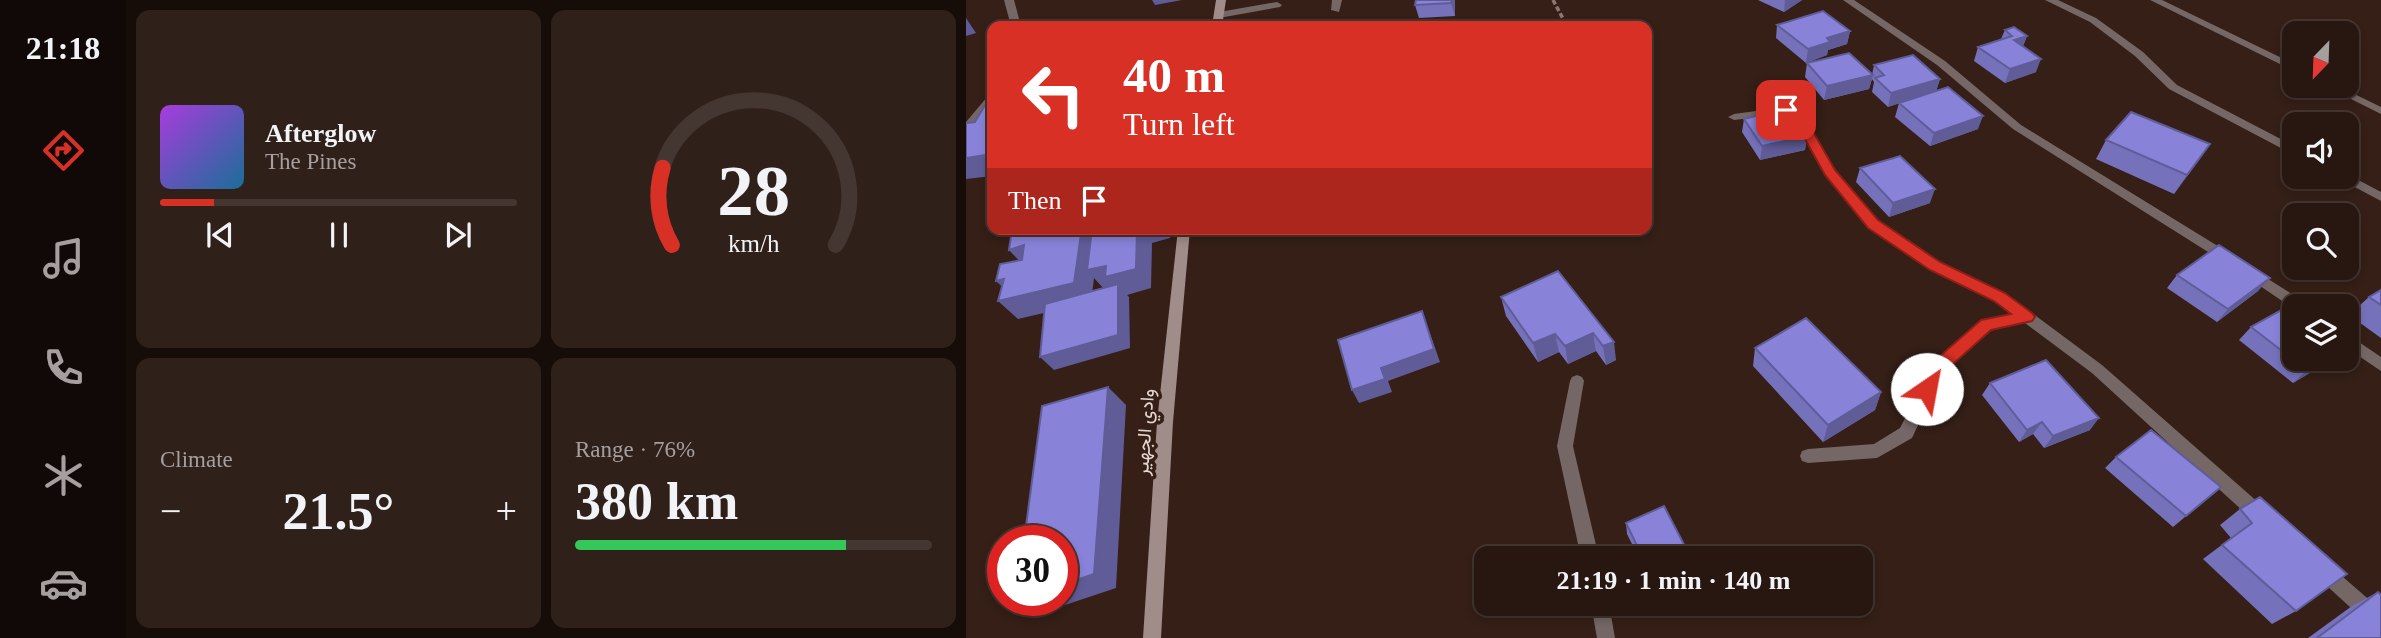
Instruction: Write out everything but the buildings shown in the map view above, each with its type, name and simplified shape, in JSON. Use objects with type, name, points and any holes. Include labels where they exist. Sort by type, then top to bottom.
[{"type":"street","points":[[1009,0],[1015,21]]},
{"type":"street","points":[[1218,21],[1221,0]]},
{"type":"street","points":[[1848,0],[1941,63],[2017,127],[2282,294]]},
{"type":"street","points":[[2050,0],[2093,20],[2139,54],[2173,87],[2282,145]]},
{"type":"street","points":[[2155,0],[2282,62]]},
{"type":"street","points":[[1219,15],[1277,5]]},
{"type":"street","points":[[2354,98],[2381,111]]},
{"type":"street","points":[[966,129],[987,104]]},
{"type":"street","points":[[1734,117],[1786,110],[1800,119],[1830,172],[1873,224],[1935,266],[2000,297],[2097,369],[2270,524]]},
{"type":"street","points":[[2359,186],[2381,197]]},
{"type":"street","name":"وادي الجهير","points":[[1152,638],[1166,422],[1183,235]]},
{"type":"street","points":[[1808,456],[1877,450],[1906,433],[1938,368],[1987,324],[2027,317]]},
{"type":"street","points":[[2359,349],[2381,365]]},
{"type":"street","points":[[1577,381],[1565,446],[1587,546]]},
{"type":"street","points":[[2310,559],[2381,622]]},
{"type":"street","points":[[1602,616],[1606,638]]},
{"type":"path","points":[[1553,0],[1564,21]]},
{"type":"route","points":[[1786,110],[1800,119],[1830,172],[1873,224],[1905,248],[1935,266],[2000,297],[2027,317],[1987,324],[1938,368],[1927,389]]}]
